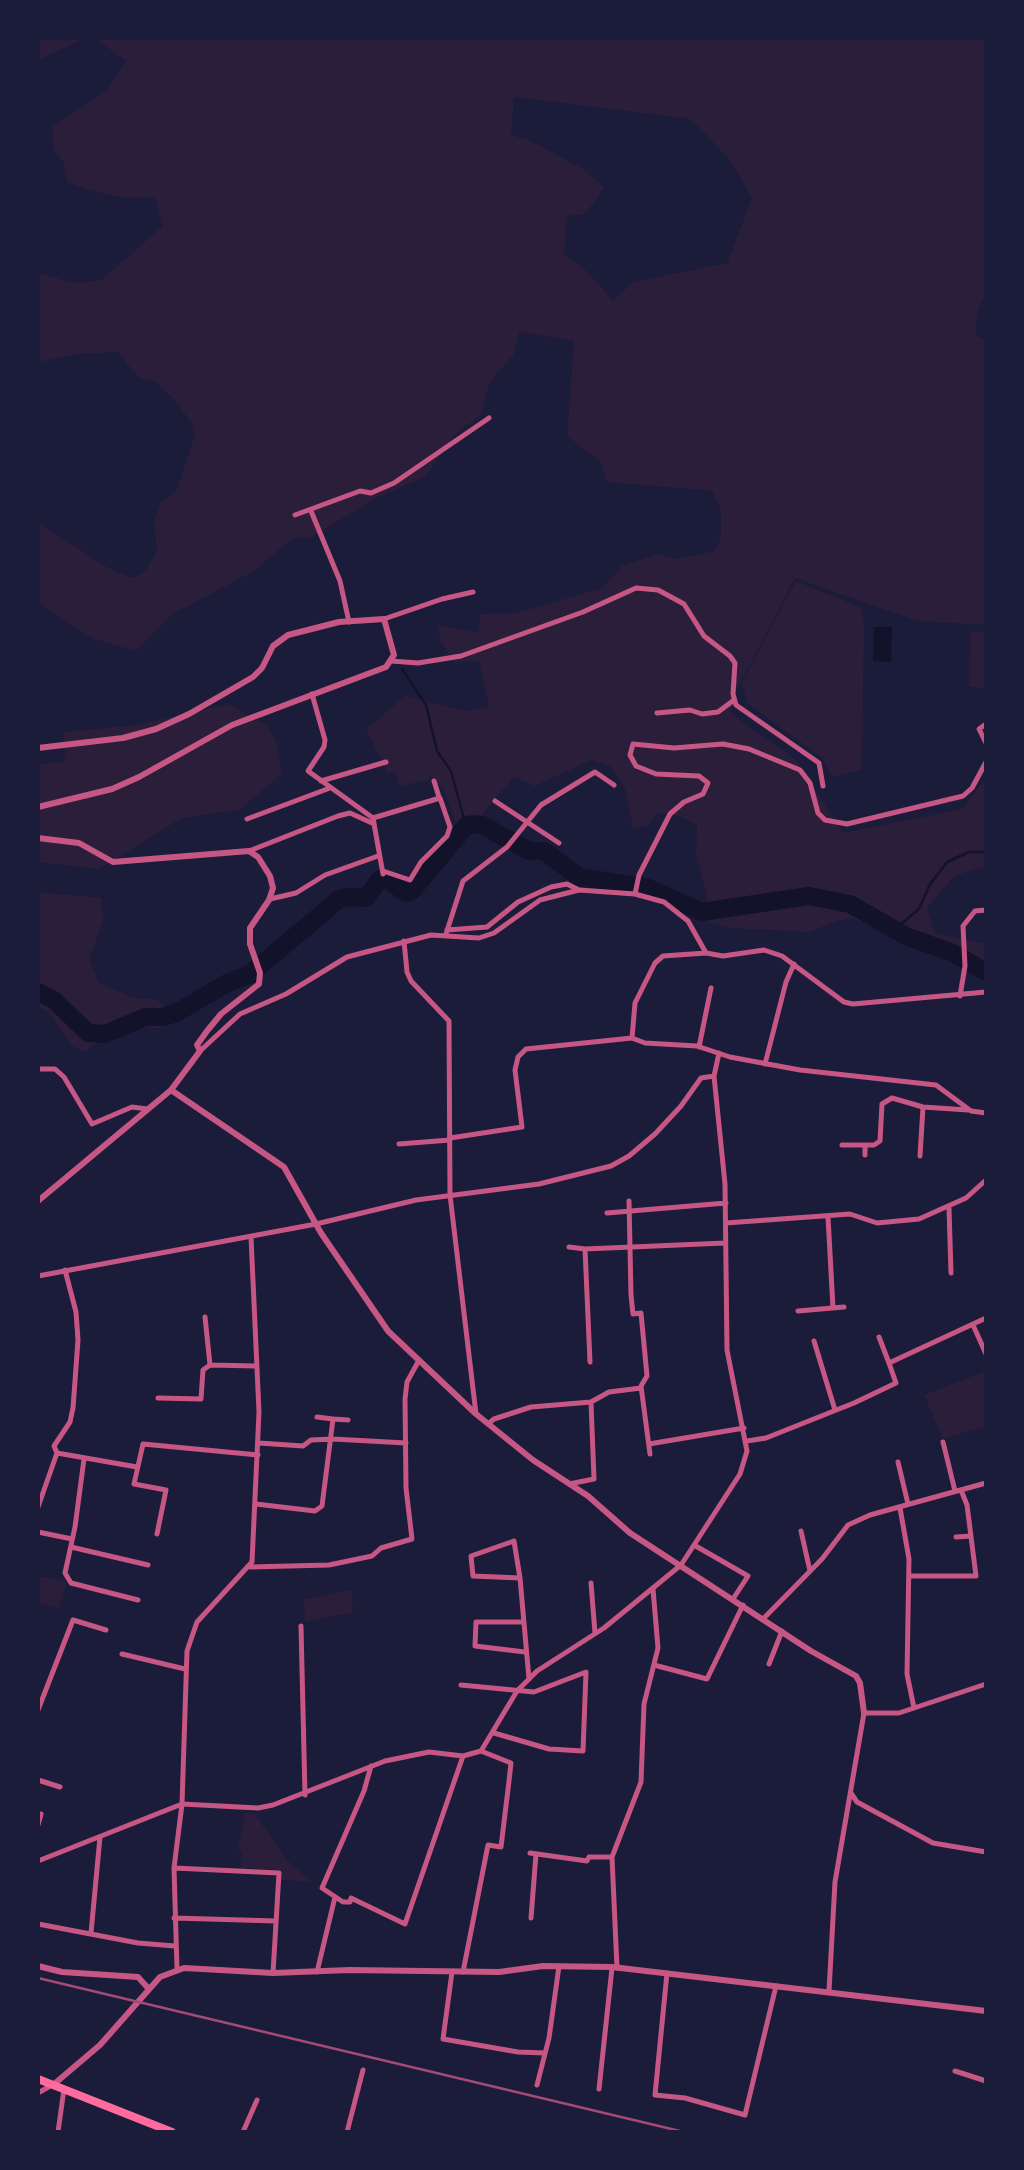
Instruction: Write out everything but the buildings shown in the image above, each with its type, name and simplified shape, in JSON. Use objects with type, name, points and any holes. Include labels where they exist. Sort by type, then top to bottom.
[{"type":"highway","points":[[38,2078],[172,2132]]},
{"type":"street","points":[[295,515],[394,483],[490,418]]},
{"type":"street","points":[[312,512],[340,581],[348,622]]},
{"type":"street","points":[[391,661],[418,663],[461,656],[583,612],[636,588],[649,588],[684,604],[704,636],[730,656],[734,663],[736,705],[818,764],[826,785],[811,788]]},
{"type":"street","points":[[38,748],[123,738],[175,722],[253,677],[273,646],[288,635],[384,619],[473,592]]},
{"type":"street","points":[[38,807],[112,789],[232,725],[386,667],[394,655],[384,619]]},
{"type":"street","points":[[312,693],[325,740],[308,771],[372,821],[382,872],[410,880],[446,836],[450,826],[434,781]]},
{"type":"street","points":[[657,713],[718,712],[734,700]]},
{"type":"street","points":[[986,724],[979,729],[986,743]]},
{"type":"street","points":[[636,892],[639,875],[670,814],[684,802],[703,794],[708,783],[699,776],[656,774],[636,766],[630,754],[633,744],[674,748],[736,745],[800,770],[811,788],[818,813],[825,820],[847,824],[963,796],[986,762]]},
{"type":"street","points":[[320,781],[386,762]]},
{"type":"street","points":[[446,932],[463,880],[507,847],[541,805],[595,772],[614,784]]},
{"type":"street","points":[[246,819],[330,788]]},
{"type":"street","points":[[38,838],[79,842],[114,862],[249,851],[338,816],[350,814],[372,821],[440,798]]},
{"type":"street","points":[[495,801],[560,843]]},
{"type":"street","points":[[200,1052],[197,1045],[221,1014],[258,984],[260,973],[250,944],[250,928],[269,900],[272,888],[258,856],[249,851]]},
{"type":"street","points":[[269,900],[296,894],[325,874],[378,856]]},
{"type":"street","points":[[38,1201],[171,1090],[200,1052],[240,1014],[286,994],[348,957],[446,932],[468,940],[479,938],[494,933],[540,900],[579,890],[636,892],[651,897],[688,921],[706,954]]},
{"type":"street","points":[[960,996],[965,966],[963,926],[975,911],[986,910]]},
{"type":"street","points":[[404,941],[407,972],[450,1022],[450,1195],[476,1414]]},
{"type":"street","points":[[632,1038],[635,1003],[663,956],[723,956],[764,950],[782,956],[834,998],[852,1004],[986,992]]},
{"type":"street","points":[[766,1064],[794,964]]},
{"type":"street","points":[[698,1047],[711,988]]},
{"type":"street","points":[[400,1144],[522,1127],[516,1070],[518,1057],[526,1049],[632,1038],[644,1043],[698,1047],[766,1064],[936,1085],[970,1111]]},
{"type":"street","points":[[481,1751],[502,1712],[529,1679],[681,1565],[740,1474],[747,1441],[727,1350],[726,1203],[714,1076],[719,1053]]},
{"type":"street","points":[[38,1070],[55,1069],[64,1077],[92,1124],[132,1107],[147,1108]]},
{"type":"street","points":[[38,1276],[316,1224],[368,1209],[538,1184],[611,1166],[655,1134],[701,1078],[714,1076]]},
{"type":"street","points":[[171,1090],[284,1167],[316,1224],[388,1330],[476,1414],[533,1460],[588,1496],[630,1534],[856,1676],[864,1713],[835,1882],[828,1992]]},
{"type":"street","points":[[842,1145],[874,1146],[880,1141],[882,1104],[892,1098],[986,1114]]},
{"type":"street","points":[[920,1156],[923,1106]]},
{"type":"street","points":[[865,1145],[866,1156]]},
{"type":"street","points":[[726,1223],[850,1214],[877,1223],[920,1220],[949,1208],[986,1180]]},
{"type":"street","points":[[629,1201],[632,1314],[641,1313],[647,1376],[641,1388],[650,1454]]},
{"type":"street","points":[[607,1214],[726,1203]]},
{"type":"street","points":[[949,1208],[951,1273]]},
{"type":"street","points":[[828,1216],[834,1308]]},
{"type":"street","points":[[177,1969],[174,1868],[182,1804],[185,1669],[190,1636],[198,1622],[250,1568],[258,1455],[251,1236]]},
{"type":"street","points":[[569,1248],[632,1250],[726,1243]]},
{"type":"street","points":[[585,1249],[590,1362]]},
{"type":"street","points":[[38,1507],[40,1492],[57,1453],[54,1446],[70,1422],[73,1408],[78,1340],[76,1312],[65,1270]]},
{"type":"street","points":[[798,1311],[844,1307]]},
{"type":"street","points":[[204,1317],[210,1365]]},
{"type":"street","points":[[890,1363],[986,1318]]},
{"type":"street","points":[[972,1324],[986,1354]]},
{"type":"street","points":[[747,1441],[766,1438],[896,1383],[879,1337]]},
{"type":"street","points":[[814,1340],[835,1410]]},
{"type":"street","points":[[250,1568],[329,1565],[372,1556],[381,1548],[412,1539],[406,1488],[407,1382],[418,1362]]},
{"type":"street","points":[[158,1398],[201,1398],[203,1370],[210,1365],[256,1366]]},
{"type":"street","points":[[488,1424],[531,1407],[591,1402],[610,1392],[641,1388]]},
{"type":"street","points":[[568,1484],[594,1480],[591,1402]]},
{"type":"street","points":[[317,1418],[348,1420]]},
{"type":"street","points":[[256,1504],[316,1510],[322,1506],[334,1419]]},
{"type":"street","points":[[649,1444],[744,1428]]},
{"type":"street","points":[[258,1443],[303,1446],[311,1440],[333,1438],[406,1443]]},
{"type":"street","points":[[943,1442],[971,1536],[976,1576]]},
{"type":"street","points":[[157,1534],[166,1490],[134,1484],[143,1444],[258,1455]]},
{"type":"street","points":[[57,1453],[138,1468]]},
{"type":"street","points":[[84,1458],[65,1573],[71,1583],[138,1600]]},
{"type":"street","points":[[898,1462],[908,1504]]},
{"type":"street","points":[[764,1618],[810,1572],[848,1525],[870,1515],[986,1483]]},
{"type":"street","points":[[900,1508],[908,1576],[907,1674],[914,1708]]},
{"type":"street","points":[[800,1531],[810,1572]]},
{"type":"street","points":[[38,1532],[148,1565]]},
{"type":"street","points":[[956,1537],[971,1536]]},
{"type":"street","points":[[520,1578],[474,1576],[471,1556],[514,1540],[520,1578],[524,1652],[529,1679]]},
{"type":"street","points":[[694,1545],[748,1576],[733,1598]]},
{"type":"street","points":[[908,1576],[986,1576]]},
{"type":"street","points":[[591,1582],[595,1633]]},
{"type":"street","points":[[598,2089],[615,1968],[612,1858],[640,1782],[644,1704],[658,1648],[653,1588]]},
{"type":"street","points":[[652,1664],[706,1678],[742,1604]]},
{"type":"street","points":[[38,1710],[73,1620],[106,1630]]},
{"type":"street","points":[[522,1622],[476,1622],[475,1646],[524,1652]]},
{"type":"street","points":[[301,1626],[305,1795]]},
{"type":"street","points":[[769,1664],[782,1631]]},
{"type":"street","points":[[122,1654],[185,1669]]},
{"type":"street","points":[[461,1685],[534,1692],[586,1672],[584,1751],[549,1750],[494,1733]]},
{"type":"street","points":[[864,1713],[884,1715],[914,1708],[986,1684]]},
{"type":"street","points":[[38,1860],[182,1804],[258,1808],[305,1795],[371,1766],[429,1752],[462,1756],[481,1751],[511,1763],[510,1780],[502,1847],[488,1845],[463,1972]]},
{"type":"street","points":[[371,1766],[322,1888],[347,1903],[351,1898],[406,1924],[462,1756]]},
{"type":"street","points":[[38,1780],[60,1787]]},
{"type":"street","points":[[851,1793],[857,1802],[932,1843],[986,1852]]},
{"type":"street","points":[[38,1824],[40,1814]]},
{"type":"street","points":[[90,1934],[100,1837]]},
{"type":"street","points":[[531,1918],[533,1853],[587,1861],[589,1857],[612,1858]]},
{"type":"street","points":[[174,1868],[279,1872],[273,1973]]},
{"type":"street","points":[[317,1972],[335,1897]]},
{"type":"street","points":[[174,1918],[276,1921]]},
{"type":"street","points":[[38,1924],[175,1946]]},
{"type":"street","points":[[38,1966],[62,1972],[138,1977],[148,1988]]},
{"type":"street","points":[[537,2085],[559,1966]]},
{"type":"street","points":[[38,2093],[100,2045],[148,1988],[177,1969],[273,1973],[615,1968],[986,2010]]},
{"type":"street","points":[[452,1972],[443,2039],[545,2053]]},
{"type":"street","points":[[667,1973],[655,2096],[685,2098],[746,2115],[776,1986]]},
{"type":"street","points":[[347,2132],[363,2070]]},
{"type":"street","points":[[955,2071],[986,2082]]},
{"type":"street","points":[[58,2132],[64,2089]]},
{"type":"street","points":[[243,2132],[257,2100]]},
{"type":"shaded area","points":[[38,38],[86,38],[38,60]]},
{"type":"shaded area","points":[[94,38],[986,38],[986,293],[977,312],[976,335],[986,341],[986,625],[917,621],[795,578],[735,693],[730,713],[796,760],[843,833],[962,809],[986,778],[986,866],[954,876],[927,908],[936,933],[986,941],[986,965],[933,938],[884,932],[855,919],[839,920],[809,932],[729,928],[708,923],[706,890],[696,857],[697,825],[679,816],[657,813],[648,826],[633,828],[625,789],[611,767],[591,760],[535,786],[514,777],[478,819],[456,823],[444,789],[430,776],[399,787],[395,771],[387,772],[366,729],[405,696],[465,711],[489,706],[479,661],[455,662],[440,641],[438,625],[479,633],[480,614],[516,613],[603,588],[622,566],[657,554],[675,559],[715,551],[721,537],[721,510],[712,491],[607,482],[601,462],[567,436],[574,341],[519,332],[514,354],[490,382],[481,415],[455,434],[425,477],[378,497],[308,539],[296,536],[252,572],[173,614],[136,651],[94,639],[38,603],[38,522],[108,568],[132,578],[145,571],[157,551],[154,521],[161,502],[176,492],[195,435],[193,425],[174,399],[155,382],[138,377],[118,352],[38,362],[38,273],[74,283],[101,280],[163,226],[155,198],[127,198],[67,182],[64,163],[54,150],[52,127],[107,90],[126,61]],"holes":[[[514,97],[691,119],[729,159],[752,198],[727,263],[633,282],[613,301],[588,272],[564,254],[567,216],[585,214],[604,188],[585,170],[531,141],[511,135]]]},
{"type":"shaded area","points":[[796,581],[860,607],[864,622],[862,770],[832,777],[821,757],[747,703],[742,682]]},
{"type":"shaded area","points":[[874,627],[892,627],[891,662],[873,661]]},
{"type":"shaded area","points":[[970,631],[986,632],[986,688],[969,687]]},
{"type":"shaded area","points":[[228,704],[266,725],[277,743],[282,774],[239,810],[182,818],[99,869],[38,862],[38,765],[66,761],[63,732],[138,725]]},
{"type":"shaded area","points":[[38,892],[101,898],[104,919],[89,959],[99,983],[132,997],[157,1000],[180,1019],[161,1028],[138,1027],[100,1041],[85,1052],[72,1046],[48,1012],[38,1006]]},
{"type":"shaded area","points":[[986,1371],[986,1426],[943,1439],[924,1395]]},
{"type":"shaded area","points":[[38,1576],[67,1582],[59,1609],[38,1603]]},
{"type":"shaded area","points":[[352,1590],[353,1612],[305,1622],[304,1599]]},
{"type":"shaded area","points":[[245,1812],[254,1813],[288,1861],[312,1882],[282,1880],[282,1870],[241,1868],[242,1851],[238,1850]]},
{"type":"waterway","points":[[402,669],[426,705],[437,751],[451,771],[466,826]]},
{"type":"waterway","points":[[38,992],[54,1000],[88,1033],[105,1034],[145,1017],[176,1013],[229,982],[249,975],[338,900],[366,898],[380,879],[411,892],[466,826],[473,824],[482,825],[529,851],[544,851],[579,877],[648,888],[702,912],[809,896],[850,904],[906,936],[953,953],[986,972]]},
{"type":"waterway","points":[[895,929],[919,909],[929,886],[947,862],[969,852],[986,852]]},
{"type":"railway","points":[[38,1978],[684,2132]]}]
